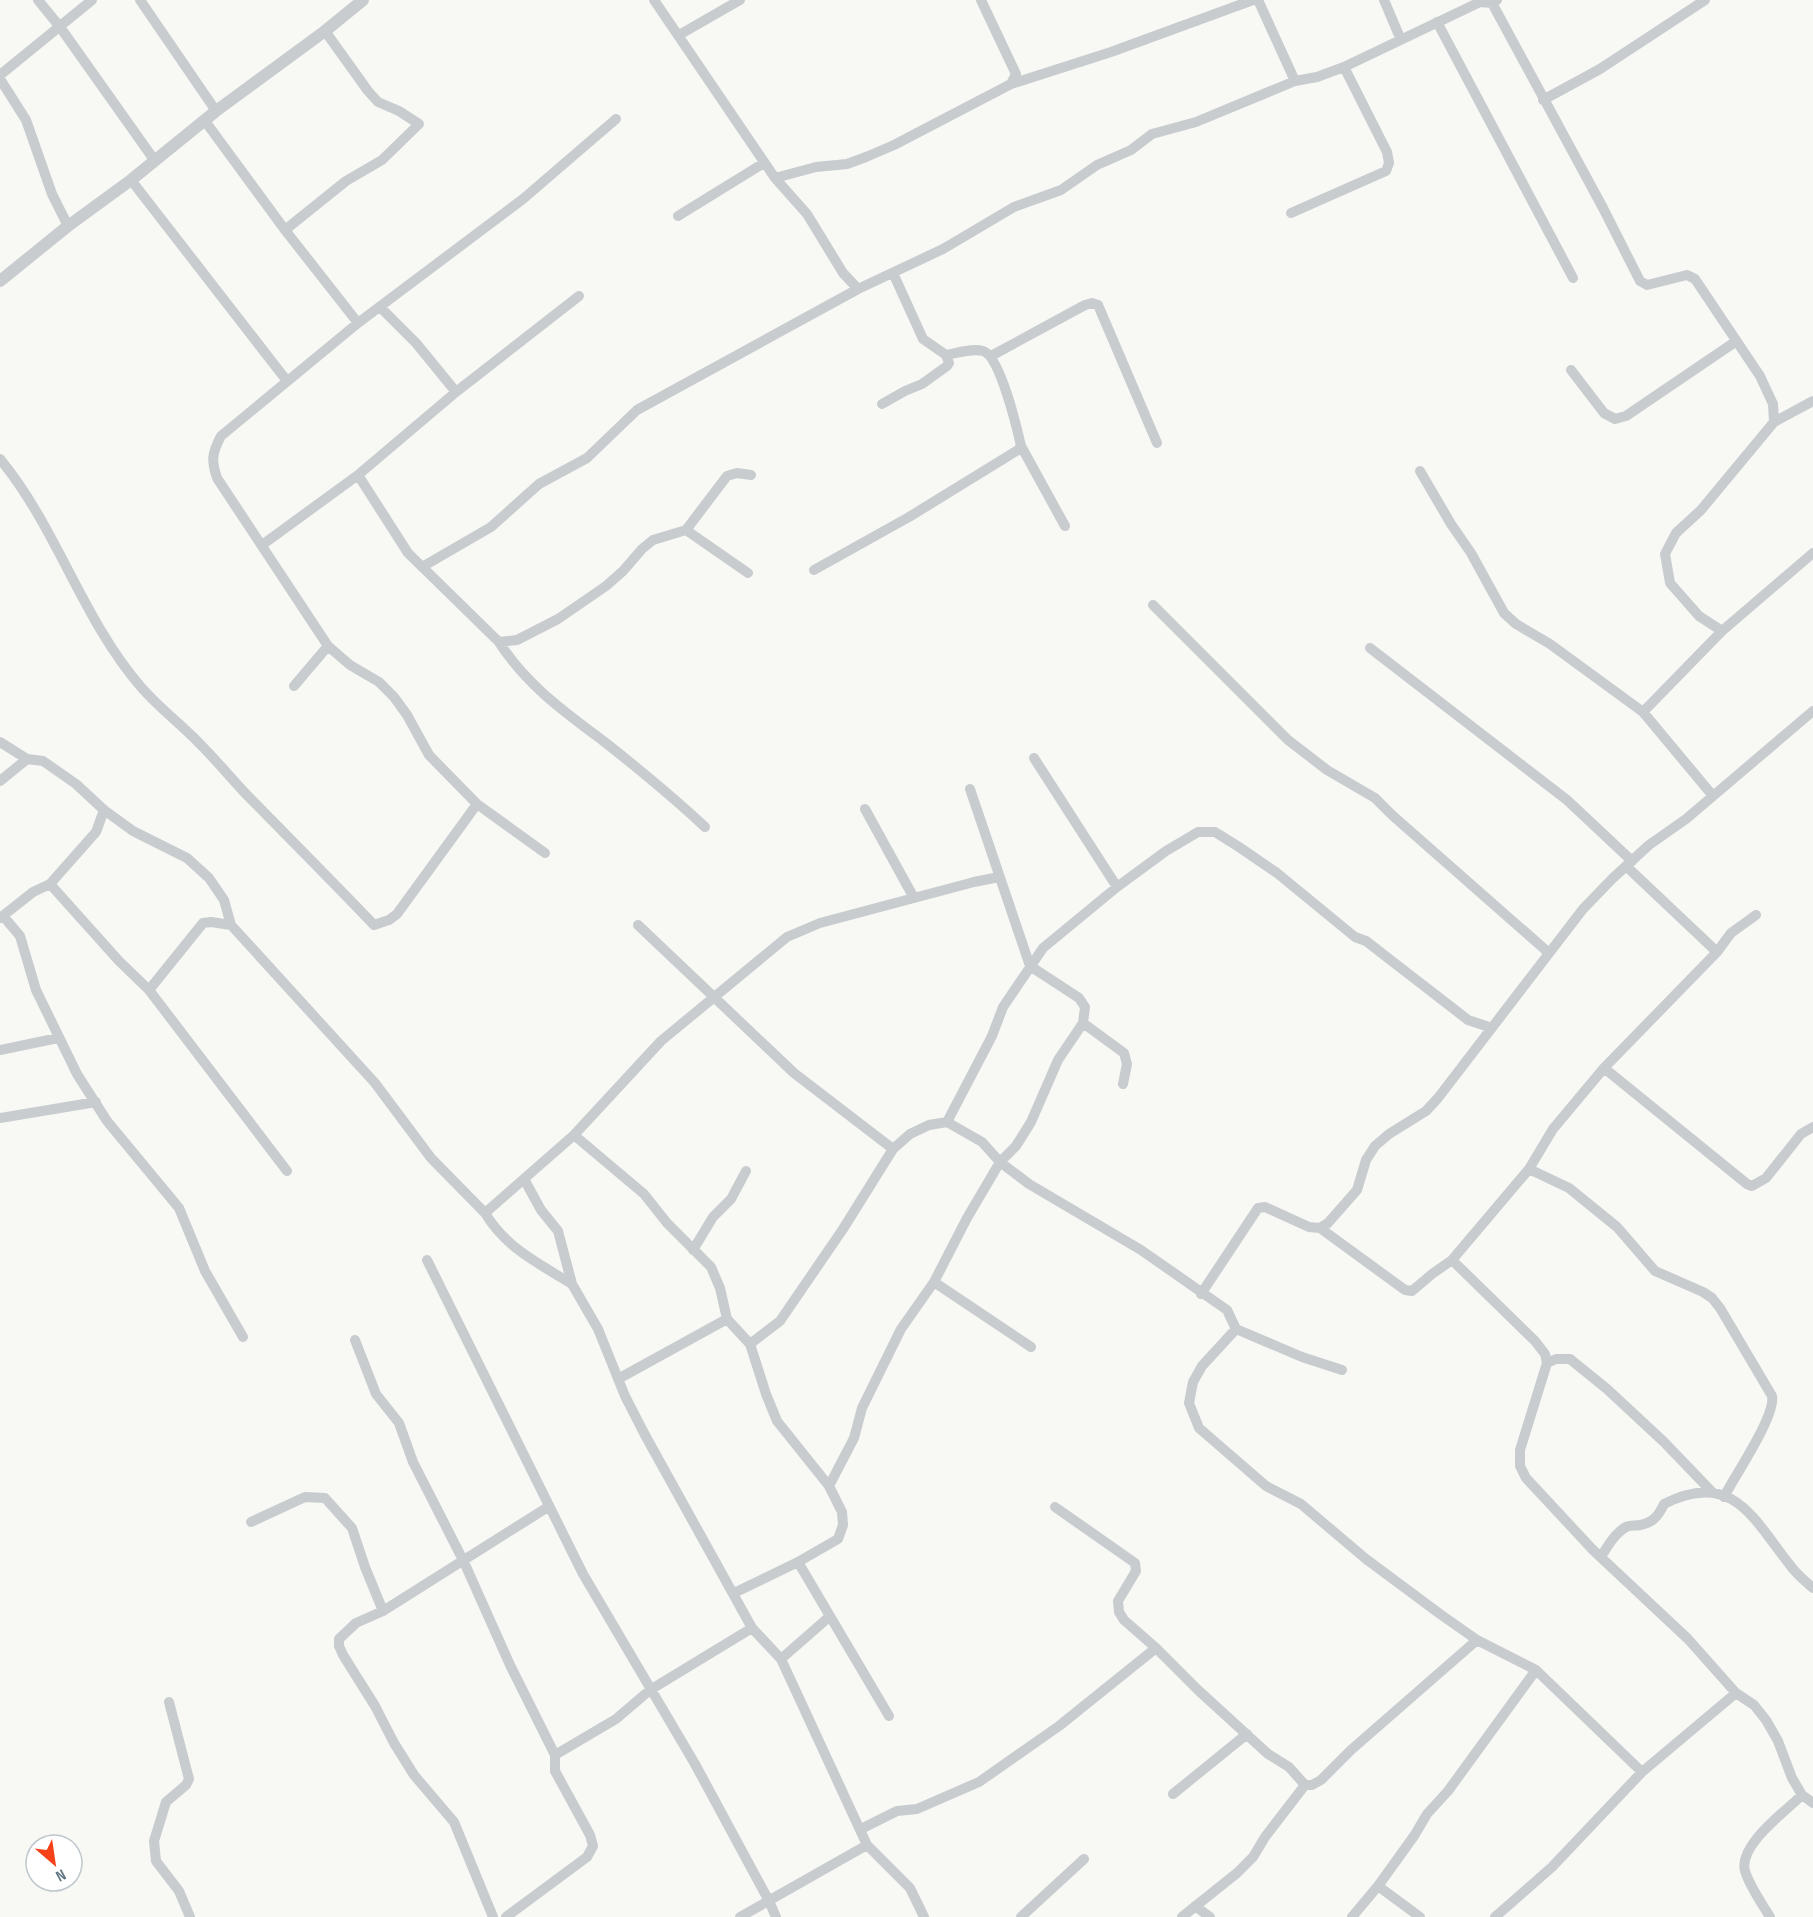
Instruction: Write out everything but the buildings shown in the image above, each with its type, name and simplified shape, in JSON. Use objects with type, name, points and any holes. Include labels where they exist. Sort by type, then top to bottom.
[{"type":"street","points":[[38,0],[60,27],[155,161]]},
{"type":"street","points":[[0,75],[92,0]]},
{"type":"street","points":[[140,0],[216,111]]},
{"type":"street","points":[[0,281],[216,111],[325,31],[363,0]]},
{"type":"street","points":[[654,0],[764,163],[807,214],[843,273],[858,289]]},
{"type":"street","points":[[679,34],[740,0]]},
{"type":"street","points":[[981,0],[1016,74],[1011,84]]},
{"type":"street","points":[[775,178],[816,167],[847,164],[866,157],[894,145],[1011,84],[1111,52],[1253,0]]},
{"type":"street","points":[[1258,0],[1295,81]]},
{"type":"street","points":[[1384,0],[1401,40]]},
{"type":"street","points":[[1543,100],[1600,69],[1705,0]]},
{"type":"street","points":[[422,567],[491,527],[539,484],[587,458],[637,410],[858,289],[943,249],[1008,210],[1061,190],[1097,165],[1131,150],[1152,134],[1196,122],[1295,81],[1317,77],[1344,67],[1480,2],[1494,2],[1543,100],[1604,208],[1640,281],[1647,285],[1691,276],[1704,291],[1760,376],[1773,404],[1774,422]]},
{"type":"street","points":[[1437,22],[1573,278]]},
{"type":"street","points":[[285,230],[346,182],[382,160],[419,124],[399,111],[378,102],[325,31]]},
{"type":"street","points":[[1291,213],[1386,171],[1389,163],[1387,152],[1344,67]]},
{"type":"street","points":[[0,80],[26,120],[52,194],[68,226]]},
{"type":"street","points":[[545,853],[477,804],[429,755],[406,715],[387,689],[373,677],[338,656],[328,646],[218,478],[212,463],[214,448],[221,436],[358,324],[523,199],[616,118]]},
{"type":"street","points":[[205,121],[358,324]]},
{"type":"street","points":[[678,216],[764,163]]},
{"type":"street","points":[[131,180],[287,381]]},
{"type":"street","points":[[882,404],[922,384],[949,363],[946,355],[923,339],[893,273]]},
{"type":"street","points":[[262,545],[358,475],[456,392],[579,296]]},
{"type":"street","points":[[991,356],[1085,305],[1092,303],[1098,305],[1157,443]]},
{"type":"street","points":[[380,308],[416,343],[456,392]]},
{"type":"street","points":[[1571,370],[1604,413],[1615,419],[1626,416],[1736,342]]},
{"type":"street","points":[[946,355],[974,351],[984,352],[991,356],[998,368],[1021,446],[1065,526]]},
{"type":"street","points":[[1722,631],[1699,616],[1670,583],[1665,554],[1676,533],[1701,510],[1774,422],[1813,401]]},
{"type":"street","points":[[814,570],[909,517],[1021,446]]},
{"type":"street","points":[[0,459],[13,474],[34,508],[118,657],[141,688],[199,743],[374,925],[398,914],[477,804]]},
{"type":"street","points":[[1420,471],[1471,553],[1504,614],[1516,624],[1550,644],[1642,712],[1713,796]]},
{"type":"street","points":[[499,642],[517,640],[558,619],[606,586],[653,540],[686,530],[727,476],[737,473],[751,475]]},
{"type":"street","points":[[358,475],[408,553],[499,642],[512,662],[543,694],[636,768],[705,827]]},
{"type":"street","points":[[686,530],[748,573]]},
{"type":"street","points":[[1642,712],[1722,631],[1813,553]]},
{"type":"street","points":[[1153,605],[1288,740],[1327,770],[1375,798],[1549,953]]},
{"type":"street","points":[[294,686],[328,646]]},
{"type":"street","points":[[1370,648],[1567,800],[1717,952]]},
{"type":"street","points":[[1320,1228],[1328,1223],[1357,1190],[1366,1160],[1375,1146],[1389,1134],[1426,1111],[1438,1098],[1583,909],[1629,863],[1713,796],[1813,711]]},
{"type":"street","points":[[0,742],[27,759],[43,761],[76,784],[104,810],[133,831],[187,858],[209,878],[224,900],[231,925],[375,1083],[431,1158],[485,1213],[495,1230],[511,1245],[572,1284]]},
{"type":"street","points":[[1034,758],[1117,888]]},
{"type":"street","points":[[0,781],[27,759]]},
{"type":"street","points":[[829,1486],[854,1438],[862,1408],[901,1329],[934,1282],[967,1218],[1000,1162],[1016,1146],[1031,1122],[1058,1060],[1083,1023],[1084,1007],[1079,998],[1030,966],[970,789]]},
{"type":"street","points":[[865,809],[914,898]]},
{"type":"street","points":[[104,810],[96,832],[50,884],[33,892],[2,918],[20,936],[36,990],[77,1074],[106,1121],[180,1208],[205,1271],[243,1337]]},
{"type":"street","points":[[947,1122],[992,1036],[1003,1007],[1043,948],[1166,851],[1198,832],[1215,832],[1278,873],[1355,937],[1366,941],[1468,1020],[1492,1028]]},
{"type":"street","points":[[485,1213],[574,1135],[661,1041],[787,937],[820,923],[999,877]]},
{"type":"street","points":[[50,884],[119,961],[149,990],[287,1171]]},
{"type":"street","points":[[1201,1294],[1258,1208],[1265,1207],[1309,1227],[1320,1228],[1405,1290],[1412,1292],[1452,1260],[1529,1169],[1553,1129],[1604,1068],[1717,952],[1731,933],[1756,915]]},
{"type":"street","points":[[149,990],[202,923],[231,925]]},
{"type":"street","points":[[638,925],[794,1073],[892,1149]]},
{"type":"street","points":[[1083,1023],[1124,1053],[1127,1064],[1123,1084]]},
{"type":"street","points":[[0,1050],[58,1038]]},
{"type":"street","points":[[1604,1068],[1752,1186],[1766,1178],[1802,1134],[1813,1127]]},
{"type":"street","points":[[0,1118],[96,1102]]},
{"type":"street","points":[[750,1344],[780,1321],[843,1229],[892,1149],[910,1134],[929,1125],[947,1122],[982,1142],[1000,1162],[1029,1184],[1141,1250],[1227,1310],[1236,1329],[1302,1357],[1342,1370]]},
{"type":"street","points":[[574,1135],[644,1194],[667,1223],[711,1268],[720,1288],[727,1319],[750,1344],[755,1364],[777,1421],[829,1486],[842,1512],[843,1525],[838,1539],[798,1562],[734,1593]]},
{"type":"street","points":[[1529,1169],[1569,1188],[1617,1227],[1655,1271],[1712,1298],[1772,1396],[1773,1403],[1765,1424],[1735,1474],[1719,1495]]},
{"type":"street","points":[[693,1250],[714,1217],[731,1199],[746,1171]]},
{"type":"street","points":[[524,1179],[541,1210],[558,1231],[572,1284],[598,1329],[645,1436],[752,1628],[782,1659],[867,1845],[910,1888],[924,1917]]},
{"type":"street","points":[[427,1260],[583,1574],[695,1764],[776,1917]]},
{"type":"street","points":[[1452,1260],[1535,1341],[1545,1354],[1547,1364],[1520,1450],[1520,1466],[1526,1478],[1601,1557],[1688,1639],[1736,1693],[1754,1705],[1778,1741],[1792,1778],[1802,1795],[1813,1803]]},
{"type":"street","points":[[934,1282],[1031,1347]]},
{"type":"street","points":[[618,1379],[727,1319]]},
{"type":"street","points":[[1236,1329],[1202,1366],[1193,1382],[1189,1403],[1199,1428],[1266,1486],[1301,1504],[1366,1559],[1477,1640],[1536,1670],[1642,1772]]},
{"type":"street","points":[[355,1340],[376,1394],[399,1423],[413,1462],[464,1562],[510,1665],[555,1755],[555,1771],[590,1835],[593,1846],[587,1857],[506,1917]]},
{"type":"street","points":[[1547,1364],[1556,1359],[1570,1359],[1607,1389],[1719,1495]]},
{"type":"street","points":[[1601,1557],[1622,1530],[1627,1526],[1644,1524],[1653,1520],[1658,1516],[1664,1504],[1687,1495],[1719,1495],[1739,1502],[1754,1516],[1791,1568],[1813,1588]]},
{"type":"street","points":[[251,1522],[305,1497],[325,1498],[352,1528],[364,1567],[383,1611]]},
{"type":"street","points":[[493,1917],[454,1822],[408,1767],[339,1646],[339,1639],[356,1623],[383,1611],[548,1507]]},
{"type":"street","points":[[1055,1507],[1135,1563],[1136,1570],[1118,1601],[1119,1612],[1124,1620],[1268,1754],[1288,1767],[1305,1785],[1312,1785],[1321,1780],[1351,1750],[1477,1640]]},
{"type":"street","points":[[798,1562],[889,1716]]},
{"type":"street","points":[[782,1659],[829,1617]]},
{"type":"street","points":[[555,1755],[616,1719],[650,1689],[752,1628]]},
{"type":"street","points":[[861,1829],[897,1811],[917,1809],[979,1782],[1059,1726],[1156,1648]]},
{"type":"street","points":[[1352,1917],[1378,1886],[1427,1814],[1448,1791],[1536,1670]]},
{"type":"street","points":[[1496,1917],[1552,1868],[1642,1772],[1736,1693]]},
{"type":"street","points":[[169,1701],[189,1779],[186,1785],[165,1802],[154,1841],[156,1861],[178,1891],[190,1917]]},
{"type":"street","points":[[1173,1794],[1247,1734]]},
{"type":"street","points":[[1182,1917],[1237,1873],[1253,1857],[1265,1837],[1305,1785]]},
{"type":"street","points":[[1770,1917],[1750,1882],[1745,1869],[1745,1858],[1756,1838],[1802,1795]]},
{"type":"street","points":[[740,1917],[867,1845]]},
{"type":"street","points":[[1021,1917],[1084,1859]]},
{"type":"street","points":[[1378,1886],[1420,1917]]},
{"type":"street","points":[[1195,1906],[1210,1917]]}]
